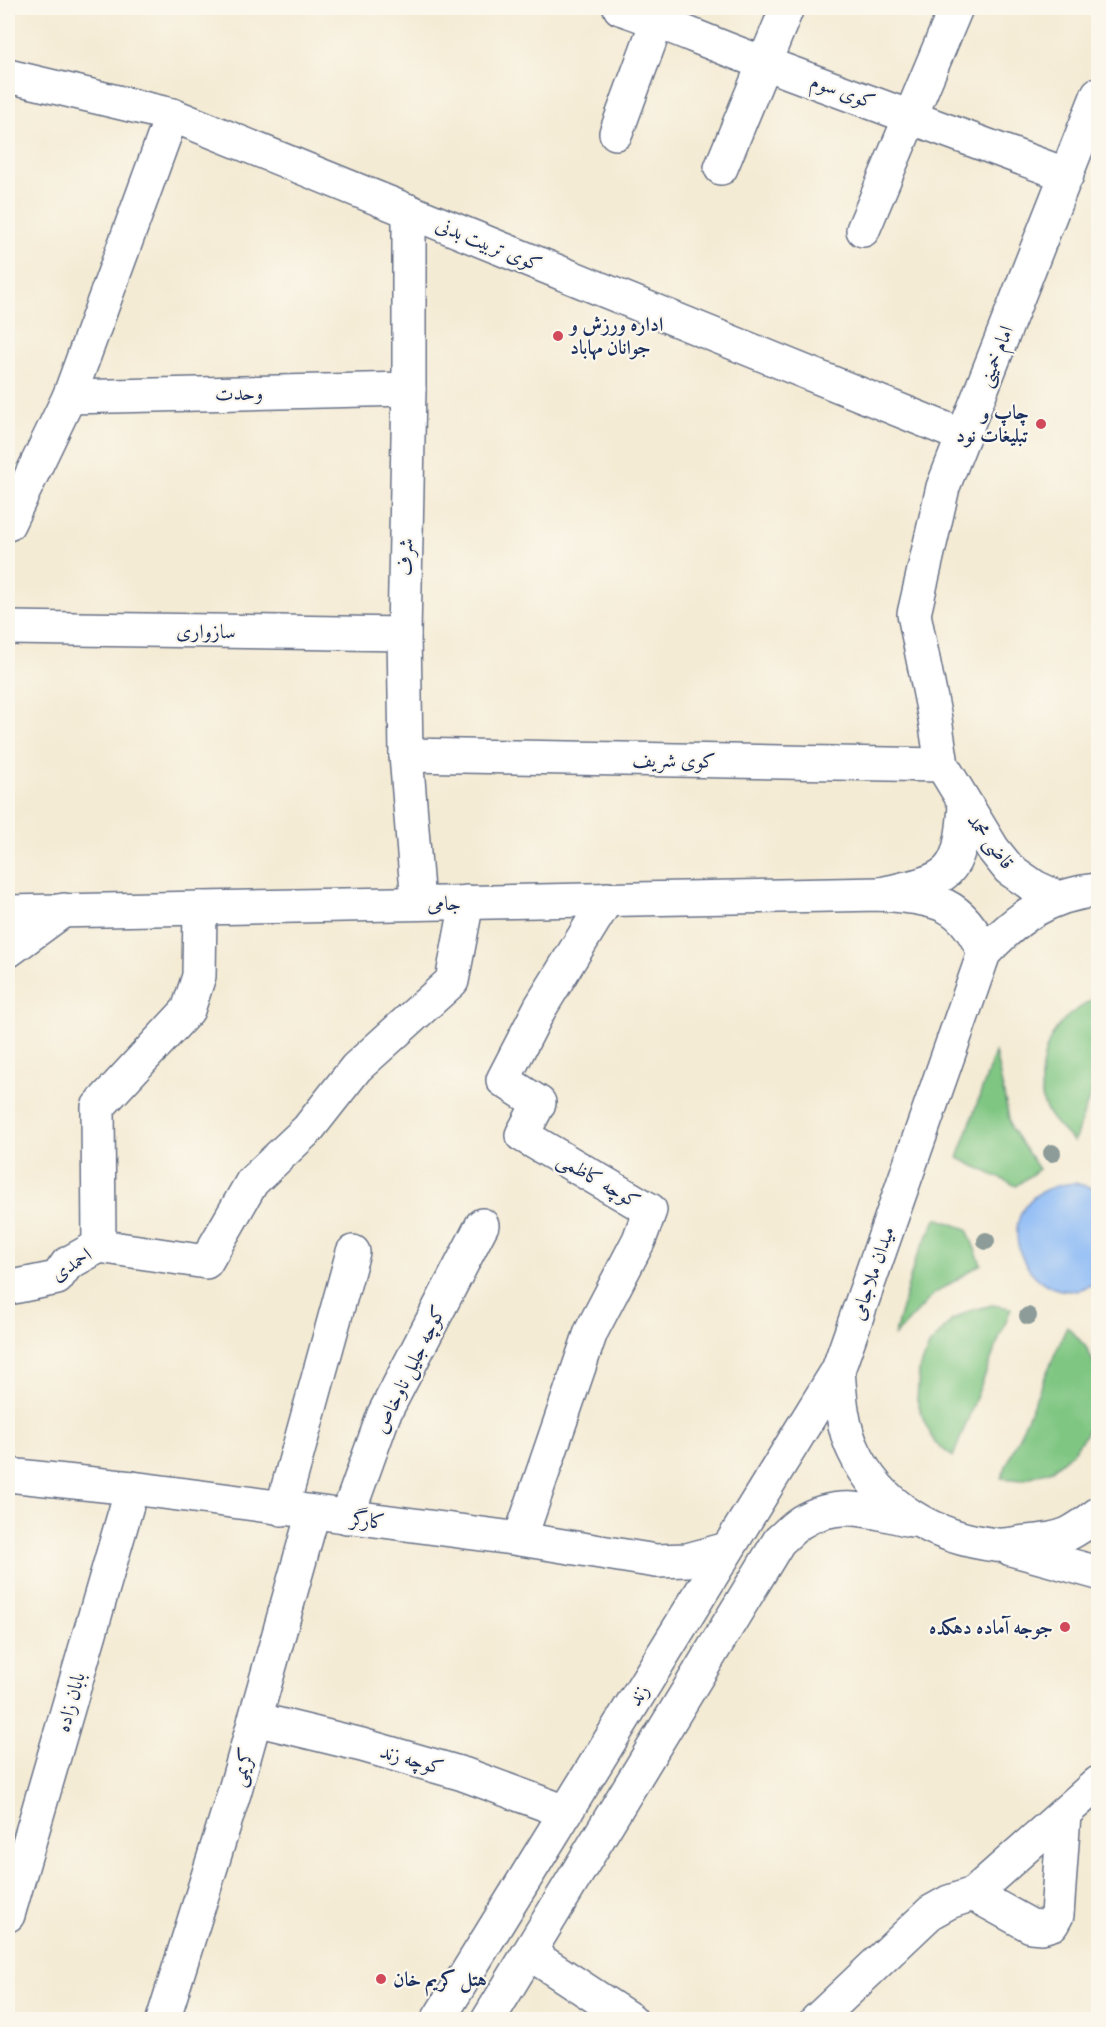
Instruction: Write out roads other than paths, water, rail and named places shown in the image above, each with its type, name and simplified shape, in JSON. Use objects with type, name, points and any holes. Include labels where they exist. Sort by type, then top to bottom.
[{"type":"street","name":"کوی سوم","points":[[620,8],[660,14],[764,63],[910,115],[1067,175]]},
{"type":"street","points":[[721,168],[787,8]]},
{"type":"street","points":[[863,230],[956,8]]},
{"type":"street","points":[[616,133],[660,14]]},
{"type":"street","name":"کوی تربیت بدنی","points":[[8,76],[172,115],[963,436]]},
{"type":"street","name":"امام خمینی","points":[[942,765],[914,614],[943,487],[1098,94]]},
{"type":"street","points":[[8,524],[69,397],[172,115]]},
{"type":"street","name":"شرف","points":[[409,211],[409,389],[404,634],[406,754],[418,903]]},
{"type":"street","name":"وحدت","points":[[69,397],[409,389]]},
{"type":"street","name":"سازواری","points":[[8,628],[404,634]]},
{"type":"street","name":"کوی شریف","points":[[406,754],[942,765]]},
{"type":"street","name":"قاضی محمد","points":[[942,765],[965,806],[1009,869],[1035,887],[1059,898]]},
{"type":"street","points":[[881,894],[926,884],[938,879],[948,871],[956,861],[961,849],[965,806]]},
{"type":"street","name":"میدان ملاجامی","points":[[1098,890],[1059,898],[1031,911],[1006,929],[984,953],[837,1370],[841,1405],[853,1449],[868,1477],[889,1501],[919,1522],[950,1534],[998,1545],[1038,1541],[1067,1534],[1098,1514]]},
{"type":"street","points":[[881,894],[928,899],[948,906],[964,919],[976,934],[984,953]]},
{"type":"street","name":"جامی","points":[[8,912],[881,894]]},
{"type":"street","name":"کوچه کاظمی","points":[[520,1539],[591,1332],[639,1240],[650,1210],[522,1135],[539,1103],[502,1080],[540,1008],[607,899]]},
{"type":"street","points":[[200,908],[199,976],[188,1010],[98,1107],[99,1246],[206,1262],[252,1182],[308,1129],[356,1068],[452,981],[467,902]]},
{"type":"street","points":[[8,951],[64,910]]},
{"type":"street","name":"کوچه جلیل ناوخاص","points":[[347,1517],[384,1414],[482,1225]]},
{"type":"street","name":"احمدی","points":[[8,1288],[57,1278],[67,1264],[99,1246]]},
{"type":"street","name":"کریمی","points":[[163,2019],[198,1912],[255,1719],[353,1252]]},
{"type":"street","name":"زند","points":[[438,2019],[837,1370]]},
{"type":"street","name":"کارگر","points":[[8,1475],[132,1488],[520,1539],[656,1561],[687,1560],[727,1549]]},
{"type":"street","name":"بابان زاده","points":[[8,1915],[132,1488]]},
{"type":"street","name":"زند","points":[[488,2019],[780,1541],[800,1522],[827,1510],[858,1508],[919,1522]]},
{"type":"street","points":[[998,1545],[1098,1573]]},
{"type":"street","name":"کوچه زند","points":[[255,1719],[362,1745],[463,1774],[566,1812]]},
{"type":"street","points":[[817,2019],[931,1912],[949,1902],[973,1894],[1098,1783]]},
{"type":"street","points":[[973,1894],[1031,1926],[1042,1927],[1052,1923],[1057,1915],[1064,1815]]},
{"type":"street","points":[[529,1953],[631,2019]]},
{"type":"water","points":[[1075,1183],[1093,1188],[1098,1192],[1098,1281],[1072,1290],[1050,1286],[1032,1272],[1020,1252],[1017,1230],[1024,1208],[1043,1191]]},
{"type":"place","name":"اداره ورزش و جوانان مهاباد","points":[[558,336]]},
{"type":"place","name":"چاپ و تبلیغات نود","points":[[1041,424]]},
{"type":"place","name":"جوجه آماده دهکده","points":[[1065,1627]]},
{"type":"place","name":"هتل کریم خان","points":[[381,1979]]}]
